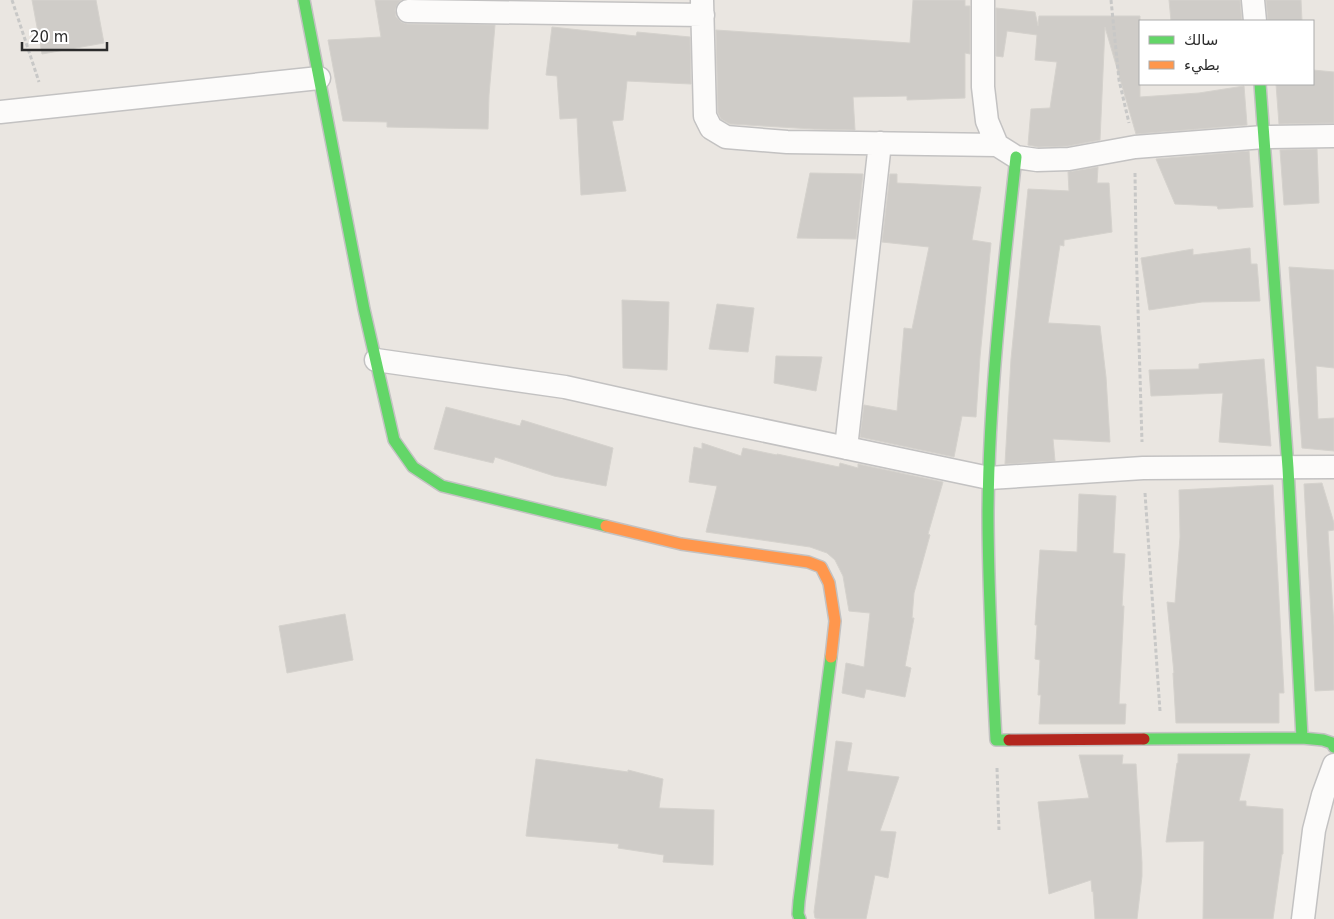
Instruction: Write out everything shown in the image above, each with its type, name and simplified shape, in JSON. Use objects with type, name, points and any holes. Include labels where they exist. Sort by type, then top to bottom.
[{"type":"street","points":[[304,0],[364,309],[394,440],[413,467],[442,486],[681,544],[808,562],[821,568],[829,583],[835,622],[799,902],[798,914],[800,919]]},
{"type":"street","points":[[983,0],[983,88],[987,121],[997,145]]},
{"type":"street","points":[[1253,0],[1255,20]]},
{"type":"street","points":[[408,11],[510,6],[702,7],[705,116],[711,128],[726,138],[787,142],[997,145],[1016,157],[1037,160],[1069,158],[1135,147],[1264,138],[1334,136]]},
{"type":"street","points":[[0,112],[319,78]]},
{"type":"street","points":[[1260,85],[1288,468],[1302,738]]},
{"type":"street","points":[[846,448],[880,144]]},
{"type":"street","points":[[1016,157],[998,326],[989,478],[988,574],[996,740],[1302,738],[1323,740],[1332,743],[1334,747]]},
{"type":"street","points":[[376,360],[565,387],[989,478],[1143,468],[1334,467]]},
{"type":"street","points":[[1303,919],[1314,830],[1323,795],[1334,765]]},
{"type":"path","points":[[12,0],[47,106]]},
{"type":"path","points":[[1111,0],[1119,80],[1135,147],[1143,468],[1162,739]]},
{"type":"path","points":[[996,740],[1000,830]]},
{"type":"building","points":[[32,0],[96,0],[104,43],[42,54]]},
{"type":"building","points":[[375,0],[401,0],[395,10],[396,17],[401,22],[407,24],[495,25],[488,129],[387,127],[387,122],[343,121],[328,40],[381,37]]},
{"type":"building","points":[[913,0],[965,0],[965,6],[970,6],[970,54],[965,53],[965,98],[907,100],[907,96],[853,97],[855,130],[730,124],[721,119],[718,113],[716,30],[910,43]]},
{"type":"building","points":[[1169,0],[1240,0],[1242,20],[1171,20]]},
{"type":"building","points":[[1266,0],[1301,0],[1302,20],[1268,20]]},
{"type":"building","points":[[996,8],[1035,12],[1038,26],[1039,16],[1140,16],[1140,97],[1199,93],[1244,86],[1247,125],[1136,134],[1105,27],[1100,140],[1068,146],[1038,147],[1028,145],[1031,109],[1050,108],[1057,62],[1035,60],[1037,35],[1007,31],[1003,57],[996,56]]},
{"type":"building","points":[[552,27],[636,36],[637,32],[690,37],[691,84],[627,81],[623,120],[612,121],[626,191],[581,195],[577,118],[560,119],[557,76],[546,75]]},
{"type":"building","points":[[1314,70],[1334,72],[1334,123],[1279,124],[1276,85],[1314,85]]},
{"type":"building","points":[[1317,149],[1319,203],[1284,205],[1280,150]]},
{"type":"building","points":[[1249,151],[1253,207],[1218,209],[1217,206],[1175,204],[1156,159]]},
{"type":"building","points":[[1098,167],[1097,183],[1109,183],[1112,232],[1064,240],[1064,246],[1060,245],[1048,323],[1100,326],[1106,377],[1110,442],[1053,439],[1055,461],[1005,464],[1011,359],[1028,189],[1069,191],[1068,172]]},
{"type":"building","points":[[810,173],[863,174],[856,239],[797,238]]},
{"type":"building","points":[[890,174],[897,174],[897,183],[981,187],[972,240],[991,243],[976,417],[962,416],[954,457],[860,437],[864,405],[897,411],[904,328],[912,329],[929,247],[882,242]]},
{"type":"building","points":[[1250,248],[1251,264],[1257,264],[1260,301],[1202,302],[1149,310],[1141,258],[1193,249],[1193,255]]},
{"type":"building","points":[[1289,267],[1334,270],[1334,368],[1316,366],[1318,419],[1334,418],[1334,451],[1302,448]]},
{"type":"building","points":[[622,300],[669,302],[667,370],[623,368]]},
{"type":"building","points":[[717,304],[754,308],[748,352],[709,349]]},
{"type":"building","points":[[776,356],[822,357],[816,391],[774,383]]},
{"type":"building","points":[[1264,359],[1271,446],[1219,442],[1223,393],[1151,396],[1149,370],[1199,369],[1199,364]]},
{"type":"building","points":[[446,407],[520,426],[522,420],[613,448],[606,486],[554,476],[495,457],[493,463],[434,449]]},
{"type":"building","points":[[702,443],[741,456],[743,448],[839,467],[840,463],[858,468],[858,464],[943,482],[914,593],[912,618],[914,618],[905,666],[911,668],[905,697],[866,689],[864,698],[842,693],[846,663],[864,667],[870,613],[849,611],[843,576],[835,560],[827,553],[810,547],[706,532],[717,486],[689,482],[694,447],[702,449]]},
{"type":"building","points":[[1322,483],[1334,523],[1334,530],[1328,531],[1334,626],[1334,690],[1315,691],[1304,484]]},
{"type":"building","points":[[1273,485],[1284,693],[1279,693],[1279,723],[1176,723],[1174,673],[1167,602],[1175,603],[1180,537],[1179,490]]},
{"type":"building","points":[[1079,494],[1116,496],[1113,553],[1125,554],[1119,704],[1126,704],[1125,724],[1039,724],[1041,695],[1038,695],[1040,660],[1035,659],[1037,625],[1035,625],[1040,550],[1077,552]]},
{"type":"building","points":[[345,614],[353,660],[287,673],[279,626]]},
{"type":"building","points":[[836,741],[852,743],[847,771],[899,777],[880,831],[896,832],[888,878],[875,875],[866,919],[815,918],[814,912]]},
{"type":"building","points":[[1178,754],[1250,754],[1239,801],[1246,801],[1246,806],[1283,809],[1283,854],[1273,919],[1203,919],[1204,841],[1166,842]]},
{"type":"building","points":[[1079,755],[1123,755],[1122,764],[1136,764],[1142,863],[1137,919],[1095,919],[1091,880],[1049,894],[1038,802],[1089,798]]},
{"type":"building","points":[[536,759],[628,772],[628,770],[663,779],[659,808],[714,810],[713,865],[663,862],[664,855],[618,848],[619,844],[526,836]]},
{"type":"traffic: fast","points":[[304,0],[364,309],[394,440],[413,467],[442,486],[606,526]]},
{"type":"traffic: fast","points":[[1260,85],[1288,468],[1302,738]]},
{"type":"traffic: fast","points":[[1009,740],[996,740],[989,598],[988,512],[994,379],[1016,157]]},
{"type":"traffic: fast","points":[[800,919],[798,914],[799,901],[831,657]]},
{"type":"traffic: fast","points":[[1144,739],[1302,738],[1323,740],[1332,743],[1334,747]]},
{"type":"traffic: slow","points":[[606,526],[681,544],[808,562],[821,567],[829,583],[835,621],[831,657]]},
{"type":"traffic: jam","points":[[1009,740],[1144,739]]}]
